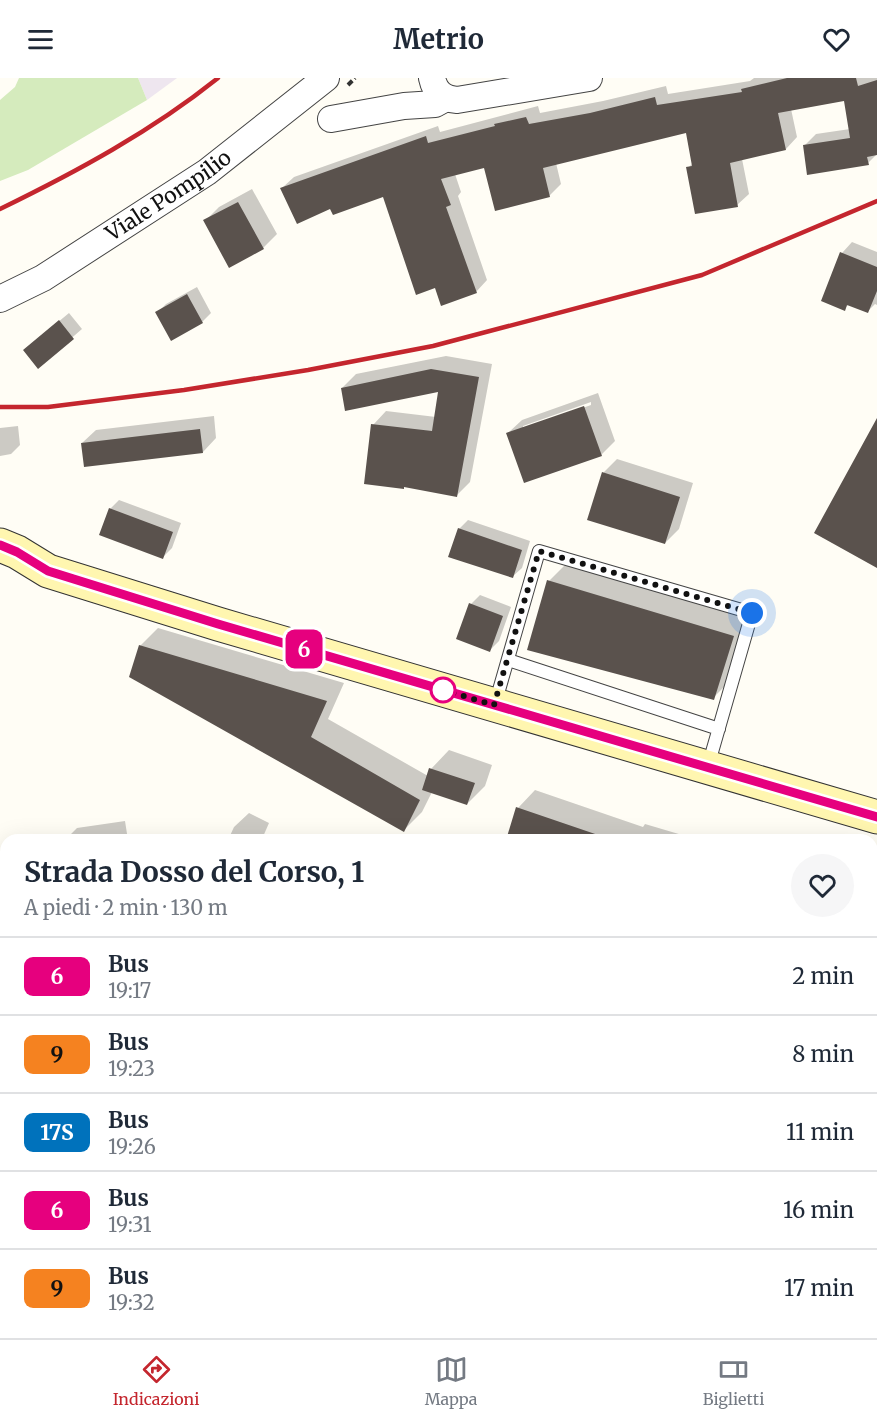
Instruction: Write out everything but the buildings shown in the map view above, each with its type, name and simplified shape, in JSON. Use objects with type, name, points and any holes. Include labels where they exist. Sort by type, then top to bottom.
[{"type":"main road","points":[[0,546],[17,552],[48,571],[877,817]]},
{"type":"main road","points":[[0,568],[48,571]]},
{"type":"street","name":"Viale Pompilio","points":[[0,299],[43,278],[207,172],[326,78]]},
{"type":"street","points":[[436,86],[457,100],[589,78]]},
{"type":"street","points":[[331,119],[404,106],[435,104],[436,86]]},
{"type":"lane","points":[[494,705],[539,551],[752,613],[707,768]]},
{"type":"lane","points":[[508,660],[719,729]]},
{"type":"shaded area","points":[[138,78],[177,78],[147,100]]},
{"type":"green space","points":[[19,78],[138,78],[147,100],[28,170],[0,181],[0,100],[15,87]]},
{"type":"railway","points":[[0,209],[113,150],[167,116],[218,78]]},
{"type":"railway","points":[[0,407],[48,407],[184,390],[308,370],[433,346],[702,275],[877,201]]},
{"type":"bus line","name":"6","points":[[0,545],[17,552],[48,571],[218,624],[877,817]]},
{"type":"route","points":[[443,690],[494,705],[539,551],[752,613]]}]
